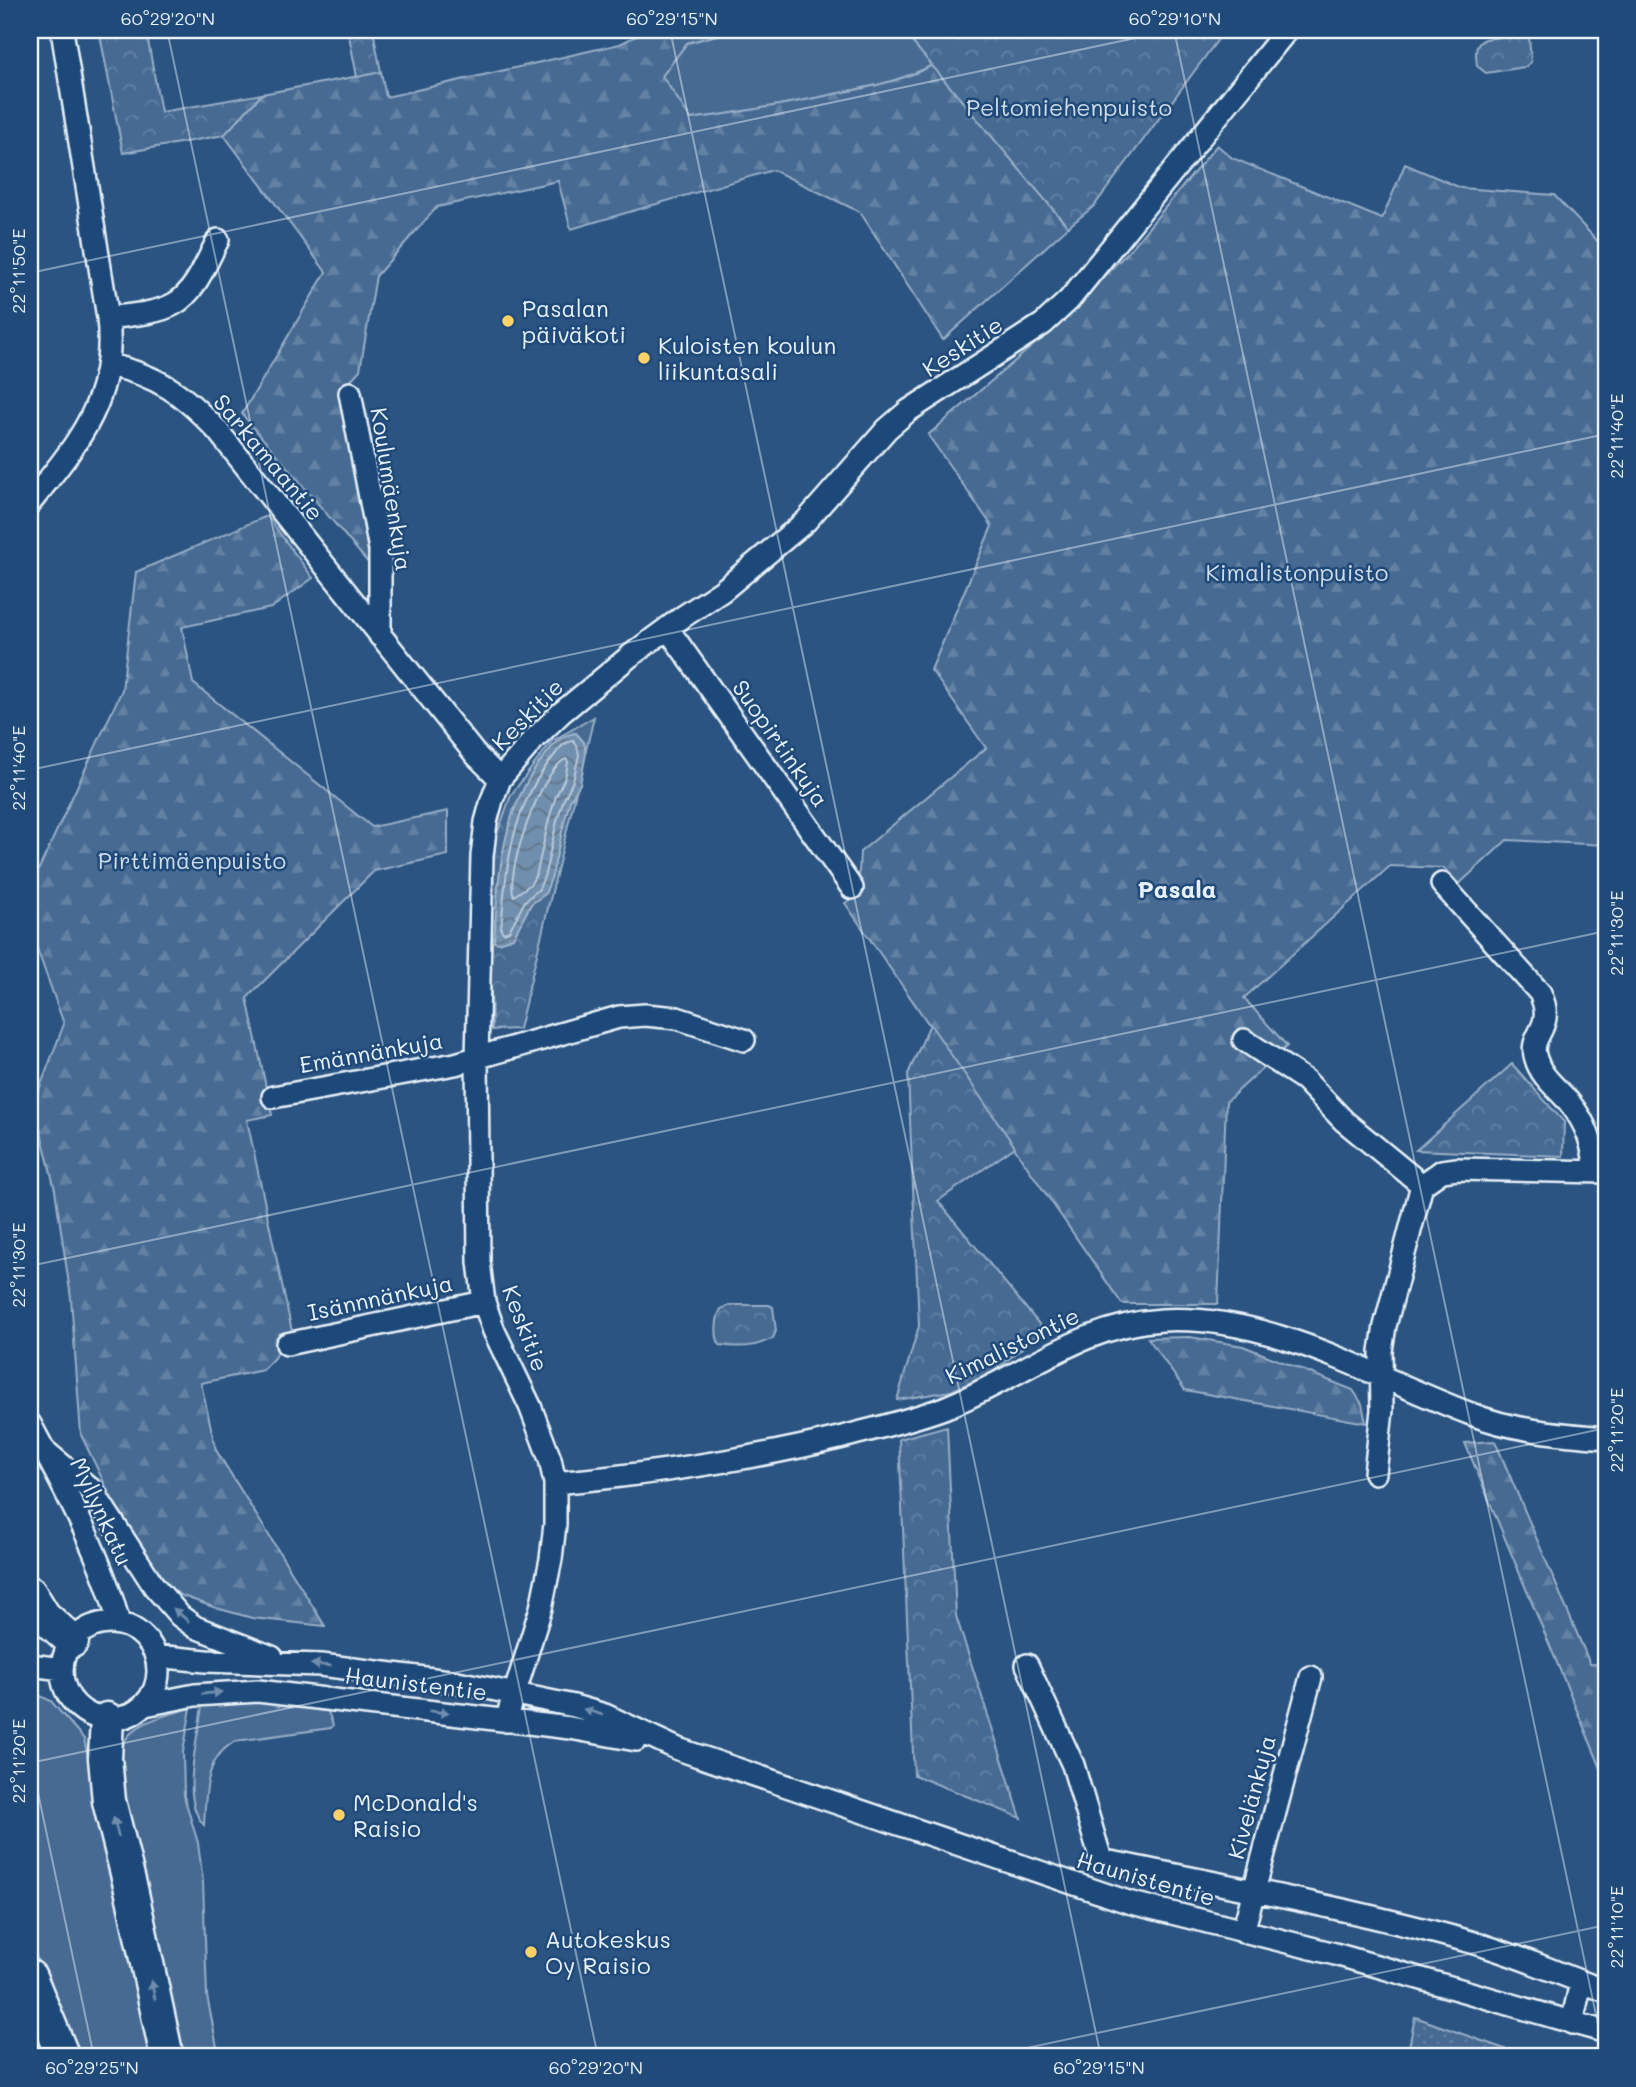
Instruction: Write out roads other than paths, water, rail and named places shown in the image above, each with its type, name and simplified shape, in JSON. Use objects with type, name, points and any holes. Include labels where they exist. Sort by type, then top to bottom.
[{"type":"highway","points":[[30,1593],[67,1655]]},
{"type":"highway","points":[[107,1718],[105,1758],[109,1801],[132,1894],[166,2057]]},
{"type":"highway","points":[[30,1977],[63,2057]]},
{"type":"street","points":[[30,503],[78,442],[99,398],[109,365],[111,337],[62,30]]},
{"type":"street","name":"Keskitie","points":[[506,1721],[541,1608],[555,1524],[555,1483],[550,1459],[530,1406],[494,1332],[484,1301],[479,1262],[477,1058],[482,856],[486,822],[500,779],[534,739],[561,713],[630,656],[722,591],[806,521],[865,452],[908,411],[1043,324],[1069,300],[1287,30]]},
{"type":"street","points":[[108,317],[136,314],[175,304],[190,290],[218,240]]},
{"type":"street","name":"Sarkamaantie","points":[[109,365],[137,371],[170,387],[205,417],[475,754],[500,779]]},
{"type":"street","name":"Koulumäenkuja","points":[[351,393],[380,549],[380,636]]},
{"type":"street","name":"Suopirtinkuja","points":[[668,629],[852,888]]},
{"type":"street","points":[[1375,1473],[1382,1409],[1381,1351],[1385,1326],[1422,1185],[1442,1171],[1457,1168],[1601,1172],[1590,1134],[1581,1118],[1543,1074],[1537,1063],[1534,1051],[1547,1015],[1540,993],[1442,884]]},
{"type":"street","name":"Emännänkuja","points":[[273,1097],[477,1058],[610,1019],[645,1015],[677,1018],[744,1041]]},
{"type":"street","points":[[1244,1040],[1305,1080],[1344,1121],[1422,1185]]},
{"type":"street","name":"Isännnänkuja","points":[[287,1344],[484,1301]]},
{"type":"street","name":"Kimalistontie","points":[[555,1483],[658,1472],[793,1449],[898,1423],[946,1407],[1090,1335],[1126,1325],[1162,1320],[1216,1322],[1260,1330],[1472,1415],[1550,1433],[1606,1438]]},
{"type":"street","name":"Myllynkatu","points":[[30,1424],[110,1590],[119,1623]]},
{"type":"street","points":[[44,1450],[92,1490],[154,1586],[180,1616],[195,1627],[287,1662]]},
{"type":"street","points":[[119,1623],[137,1630],[147,1639],[159,1667],[157,1683],[145,1705],[128,1716],[107,1718],[84,1712],[72,1701],[64,1686],[67,1655],[82,1631],[96,1624],[119,1623]]},
{"type":"street","points":[[30,1665],[67,1655]]},
{"type":"street","name":"Haunistentie","points":[[156,1656],[206,1661],[287,1662],[457,1682],[574,1706],[605,1716],[678,1749],[1066,1883],[1139,1906],[1376,1965],[1606,2032]]},
{"type":"street","points":[[1027,1665],[1073,1765],[1101,1860],[1326,1906],[1472,1942],[1537,1963],[1606,1991]]},
{"type":"street","name":"Kivelänkuja","points":[[1243,1932],[1311,1677]]},
{"type":"street","name":"Haunistentie","points":[[145,1705],[195,1695],[258,1691],[603,1732],[678,1749]]},
{"type":"street","points":[[1572,2023],[1581,1982]]},
{"type":"water","points":[[576,733],[584,742],[586,754],[580,784],[570,801],[545,894],[531,904],[513,938],[494,942],[500,869],[510,822],[518,800],[529,778],[553,745],[561,738]]},
{"type":"place","name":"Pasalan päiväkoti","points":[[508,321]]},
{"type":"place","name":"Kuloisten koulun liikuntasali","points":[[644,358]]},
{"type":"place","name":"McDonald's Raisio","points":[[339,1815]]},
{"type":"place","name":"Autokeskus Oy Raisio","points":[[531,1952]]},
{"type":"district","name":"Pasala","points":[[1177,888]]},
{"type":"park label","name":"Peltomiehenpuisto","points":[[1069,107]]},
{"type":"park label","name":"Kimalistonpuisto","points":[[1297,572]]},
{"type":"park label","name":"Pirttimäenpuisto","points":[[192,860]]}]
